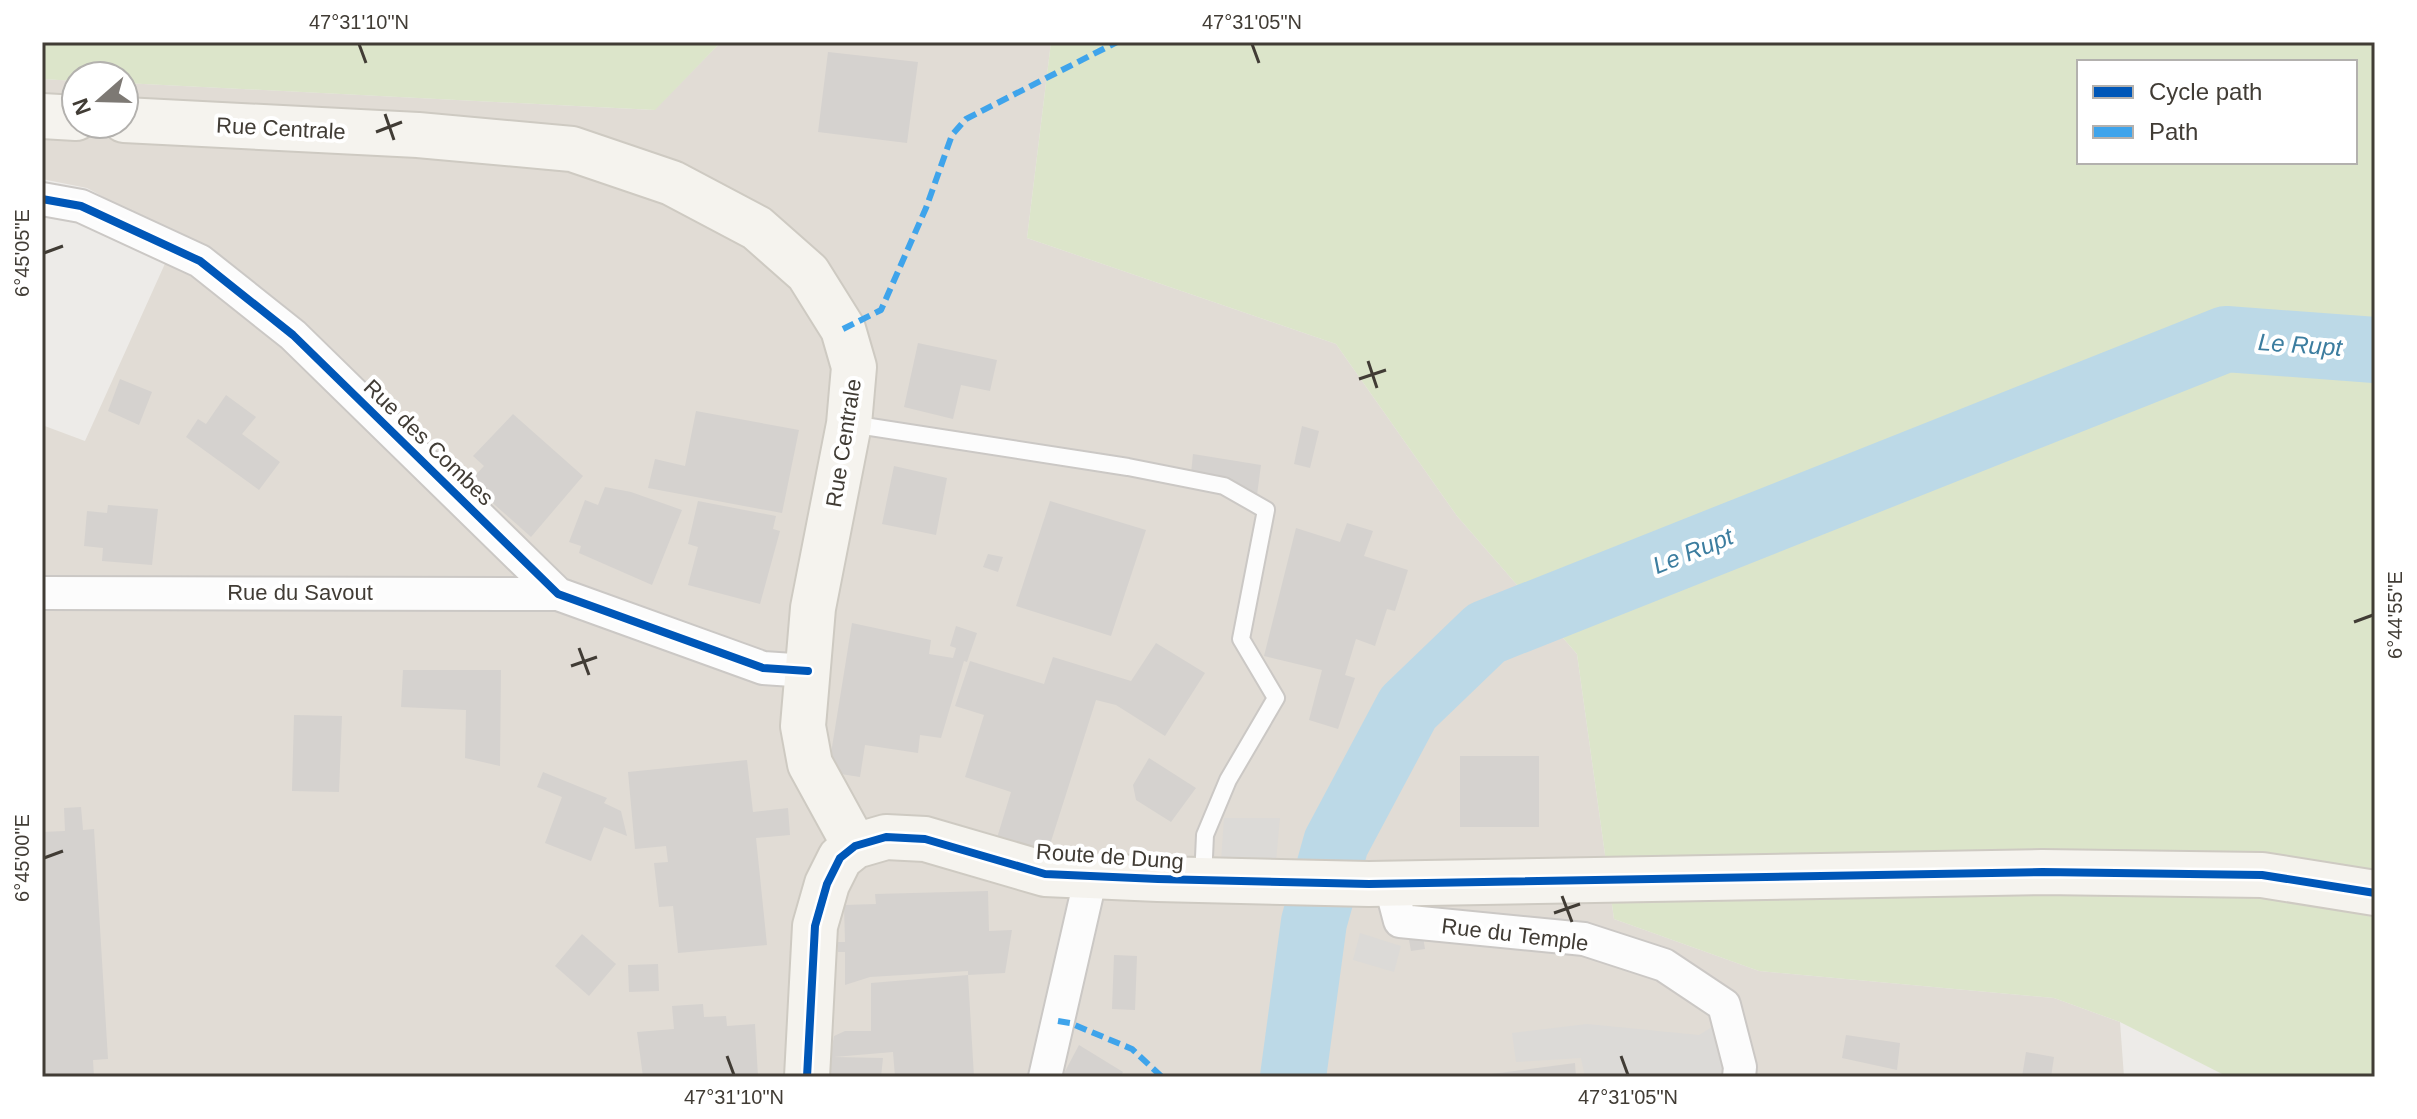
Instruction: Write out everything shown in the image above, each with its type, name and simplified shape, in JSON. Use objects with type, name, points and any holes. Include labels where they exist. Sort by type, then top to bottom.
[{"type":"main road","name":"Rue Centrale","points":[[140,121],[418,135],[572,149],[672,183],[757,228],[808,273],[843,329],[854,367],[849,424],[813,608],[803,726],[810,764],[855,846]]},
{"type":"main road","name":"Route de Dung","points":[[855,846],[886,837],[925,839],[1045,874],[1203,880],[1380,884],[2042,872],[2262,875],[2375,893]]},
{"type":"main road","points":[[807,1077],[815,926],[833,871],[840,858],[855,846]]},
{"type":"street","name":"Rue des Combes","points":[[42,199],[81,206],[200,261],[293,335],[558,594],[763,668],[808,671]]},
{"type":"street","name":"Rue du Savout","points":[[42,593],[558,594]]},
{"type":"street","points":[[1045,1077],[1091,876]]},
{"type":"street","name":"Rue du Temple","points":[[1380,884],[1400,921],[1584,939],[1664,965],[1724,1005],[1740,1067],[1739,1077]]},
{"type":"lane","points":[[849,424],[1128,467],[1224,486],[1266,510],[1241,639],[1276,698],[1228,780],[1205,835],[1203,880]]},
{"type":"shaded area","points":[[721,42],[1051,42],[1027,238],[1336,344],[1457,516],[1577,654],[1614,919],[1759,971],[2054,998],[2120,1022],[2124,1077],[42,1077],[42,425],[85,441],[177,237],[87,188],[42,179],[42,79],[60,80],[60,140],[140,140],[140,84],[654,110]]},
{"type":"shaded area","points":[[1224,818],[1280,818],[1276,861],[1221,862]]},
{"type":"shaded area","points":[[1360,933],[1401,946],[1394,972],[1353,960]]},
{"type":"shaded area","points":[[1587,1024],[1699,1035],[1715,1025],[1727,1077],[1585,1077],[1581,1058],[1516,1062],[1512,1033]]},
{"type":"green space","points":[[42,42],[721,42],[655,110],[140,84],[140,60],[60,60],[60,80],[42,79]]},
{"type":"green space","points":[[1051,42],[2375,42],[2375,1077],[2228,1077],[2120,1022],[2054,998],[1759,971],[1614,919],[1577,654],[1457,516],[1336,344],[1027,238]]},
{"type":"building","points":[[828,52],[918,62],[907,143],[818,132]]},
{"type":"building","points":[[918,343],[997,360],[990,391],[961,385],[953,419],[904,407]]},
{"type":"building","points":[[120,379],[152,392],[139,425],[108,411]]},
{"type":"building","points":[[226,395],[256,417],[242,434],[280,462],[259,490],[186,437],[198,419],[206,424]]},
{"type":"building","points":[[696,411],[799,430],[782,513],[648,488],[655,459],[685,466]]},
{"type":"building","points":[[513,414],[583,476],[531,537],[469,482],[484,466],[473,456]]},
{"type":"building","points":[[1302,426],[1319,431],[1310,468],[1294,464]]},
{"type":"building","points":[[1193,454],[1261,465],[1257,495],[1190,484]]},
{"type":"building","points":[[894,466],[947,478],[936,535],[882,524]]},
{"type":"building","points":[[605,487],[631,492],[682,510],[652,585],[579,553],[581,546],[569,542],[585,500],[598,505]]},
{"type":"building","points":[[698,501],[776,516],[773,529],[780,531],[760,604],[688,585],[698,547],[688,544]]},
{"type":"building","points":[[1050,501],[1146,530],[1111,636],[1016,606]]},
{"type":"building","points":[[108,505],[158,509],[152,565],[102,561],[103,548],[84,546],[87,511],[107,513]]},
{"type":"building","points":[[1347,523],[1373,531],[1364,556],[1408,570],[1395,611],[1387,609],[1375,646],[1356,639],[1345,675],[1355,678],[1338,729],[1309,720],[1322,670],[1264,656],[1296,528],[1340,542]]},
{"type":"building","points":[[988,554],[1003,557],[998,572],[983,567]]},
{"type":"building","points":[[852,623],[931,640],[929,654],[953,658],[956,648],[950,646],[956,626],[977,633],[967,662],[964,661],[941,738],[920,735],[918,753],[865,745],[860,777],[828,772]]},
{"type":"building","points":[[1156,643],[1205,673],[1165,736],[1116,705],[1096,700],[1047,854],[997,838],[1011,792],[965,777],[984,715],[955,706],[970,661],[1044,684],[1053,657],[1131,681]]},
{"type":"building","points":[[403,670],[501,670],[500,766],[465,758],[466,710],[401,707]]},
{"type":"building","points":[[294,715],[342,716],[339,792],[292,791]]},
{"type":"building","points":[[1460,756],[1539,756],[1539,827],[1460,827]]},
{"type":"building","points":[[1149,758],[1196,788],[1171,822],[1136,800],[1133,785]]},
{"type":"building","points":[[747,760],[753,812],[788,808],[790,835],[756,838],[767,945],[678,953],[673,906],[659,907],[654,863],[668,862],[666,846],[635,849],[628,772]]},
{"type":"building","points":[[543,772],[607,798],[604,803],[621,811],[627,836],[604,827],[591,861],[545,843],[562,797],[537,787]]},
{"type":"building","points":[[81,807],[83,830],[94,829],[108,1059],[93,1060],[94,1077],[42,1077],[42,832],[65,831],[64,808]]},
{"type":"building","points":[[988,891],[989,931],[1012,930],[1005,973],[968,975],[968,971],[870,977],[845,985],[845,952],[838,952],[838,942],[845,942],[844,905],[876,904],[875,894]]},
{"type":"building","points":[[582,934],[616,964],[589,996],[555,966]]},
{"type":"building","points":[[1423,937],[1425,949],[1411,951],[1409,940]]},
{"type":"building","points":[[1114,955],[1137,956],[1135,1010],[1112,1009]]},
{"type":"building","points":[[658,964],[659,991],[629,992],[628,965]]},
{"type":"building","points":[[968,975],[974,1077],[895,1077],[893,1052],[834,1057],[883,1058],[881,1077],[827,1077],[834,1036],[845,1031],[871,1031],[871,983]]},
{"type":"building","points":[[703,1004],[704,1017],[726,1016],[727,1026],[755,1024],[758,1077],[643,1077],[637,1032],[674,1029],[672,1006]]},
{"type":"building","points":[[1846,1035],[1900,1043],[1897,1070],[1842,1058]]},
{"type":"building","points":[[1079,1045],[1123,1072],[1120,1077],[1062,1077]]},
{"type":"building","points":[[2026,1052],[2054,1057],[2051,1077],[2022,1077]]},
{"type":"building","points":[[1575,1063],[1576,1077],[1484,1077],[1484,1075]]},
{"type":"waterway","name":"Le Rupt","points":[[1293,1077],[1314,922],[1336,843],[1408,708],[1486,633],[2226,339],[2375,350]]},
{"type":"marked path","points":[[843,329],[881,310],[926,208],[952,135],[966,119],[1117,42]]},
{"type":"marked path","points":[[1058,1021],[1132,1049],[1162,1077]]},
{"type":"cycle path","points":[[42,199],[81,206],[200,261],[293,335],[558,594],[763,668],[808,671]]},
{"type":"cycle path","points":[[807,1077],[815,926],[827,884],[840,858],[855,846],[886,837],[925,839],[1045,874],[1158,879],[1369,884],[2042,872],[2262,875],[2375,893]]}]
